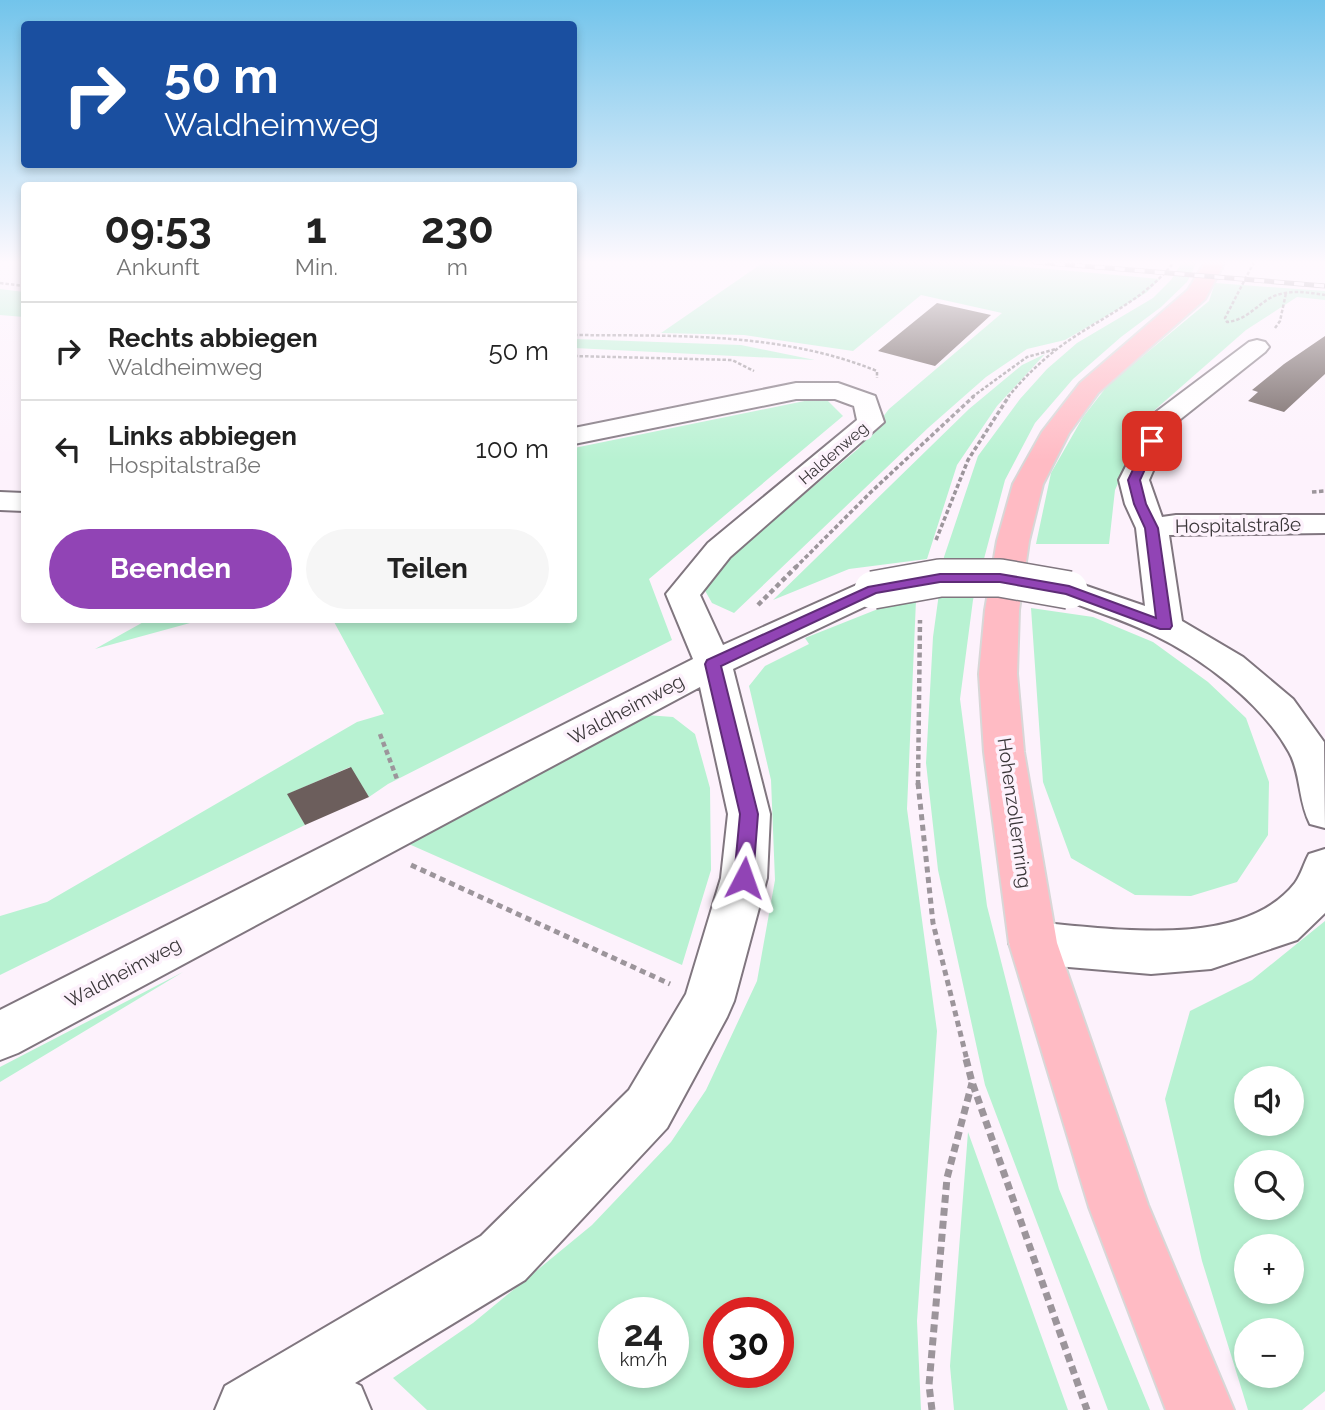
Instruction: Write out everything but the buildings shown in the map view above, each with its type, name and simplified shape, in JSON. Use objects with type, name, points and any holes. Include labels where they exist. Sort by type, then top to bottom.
[{"type":"main road","name":"Hohenzollernring","points":[[1158,328],[1089,388],[1056,432],[1028,484],[1013,541],[1002,610],[998,674],[1004,752],[1033,943],[1119,1207],[1200,1410]]},
{"type":"street","name":"Hospitalstraße","points":[[1165,626],[1152,528],[1140,504],[1134,480],[1161,421],[1257,346]]},
{"type":"street","name":"Haldenweg","points":[[577,435],[796,391],[838,391],[866,402],[871,422],[719,550],[683,594],[713,664]]},
{"type":"street","points":[[0,501],[21,502]]},
{"type":"street","name":"Hospitalstraße","points":[[1152,528],[1176,524],[1325,524]]},
{"type":"street","name":"Waldheimweg","points":[[0,1036],[713,664],[873,590],[940,578],[1000,578],[1069,590],[1165,626],[1230,666],[1279,708],[1310,752],[1325,812]]},
{"type":"street","points":[[289,1404],[503,1258],[648,1108],[709,1001],[744,878],[749,814],[713,664]]},
{"type":"street","points":[[1033,943],[1151,953],[1211,948],[1280,926],[1313,895],[1325,867]]},
{"type":"path","points":[[934,548],[967,456],[1011,393],[1057,348],[1089,328]]},
{"type":"path","points":[[1257,346],[1275,328]]},
{"type":"path","points":[[577,335],[686,337],[792,345],[853,359],[877,371],[878,384],[866,402]]},
{"type":"path","points":[[713,664],[744,620],[931,434],[1009,368],[1041,351],[1057,348]]},
{"type":"path","points":[[577,356],[732,360],[796,391]]},
{"type":"path","points":[[920,608],[918,796],[933,923],[972,1082],[1087,1410]]},
{"type":"path","points":[[380,734],[397,779]]},
{"type":"path","points":[[366,845],[709,1001]]},
{"type":"path","points":[[932,1410],[929,1385],[947,1178],[972,1082]]},
{"type":"green space","points":[[669,328],[881,328],[853,351],[744,335],[661,333]]},
{"type":"green space","points":[[985,328],[1086,328],[1065,340],[1027,349],[986,377],[928,428],[734,613],[712,603],[703,587],[718,567],[859,448],[889,409]]},
{"type":"green space","points":[[1103,328],[1133,328],[1073,379],[1035,423],[1005,480],[973,600],[960,699],[987,906],[1059,1189],[1150,1410],[1108,1410],[985,1085],[938,870],[926,763],[933,637],[944,557],[978,456],[1020,399],[1047,369],[1077,343]]},
{"type":"green space","points":[[1177,328],[1249,328],[1149,415],[1115,490],[1109,544],[1036,544],[1051,473],[1083,417],[1108,385]]},
{"type":"green space","points":[[577,339],[741,345],[815,360],[577,348]]},
{"type":"green space","points":[[1045,354],[997,406],[957,465],[927,559],[849,569],[773,600],[969,409],[1022,365]]},
{"type":"green space","points":[[824,397],[843,416],[649,579],[672,640],[388,784],[369,797],[350,767],[288,794],[305,825],[0,975],[0,916],[47,902],[357,722],[384,714],[335,623],[577,623],[577,447]]},
{"type":"green space","points":[[916,600],[907,809],[937,1031],[917,1321],[921,1410],[427,1410],[393,1378],[473,1323],[592,1225],[671,1142],[706,1090],[757,981],[775,880],[771,780],[749,686],[765,666],[809,644],[805,638],[883,607]]},
{"type":"green space","points":[[1031,608],[1093,617],[1153,642],[1208,682],[1246,718],[1269,782],[1268,835],[1237,882],[1191,896],[1135,895],[1071,858],[1043,782]]},
{"type":"green space","points":[[142,623],[190,623],[95,649]]},
{"type":"green space","points":[[646,715],[673,717],[695,734],[710,788],[711,870],[682,965],[402,841]]},
{"type":"green space","points":[[1325,921],[1325,1391],[1302,1410],[1248,1410],[1241,1388],[1304,1388],[1304,1318],[1234,1318],[1234,1365],[1202,1261],[1165,1099],[1190,1011],[1252,980]]},
{"type":"green space","points":[[183,972],[0,1082],[0,1067]]},
{"type":"green space","points":[[968,1132],[1068,1410],[954,1410],[950,1366]]},
{"type":"route","points":[[744,878],[749,814],[713,664],[787,627],[873,590],[940,578],[1000,578],[1069,590],[1165,626],[1152,528],[1140,504],[1134,480],[1152,441]]}]
